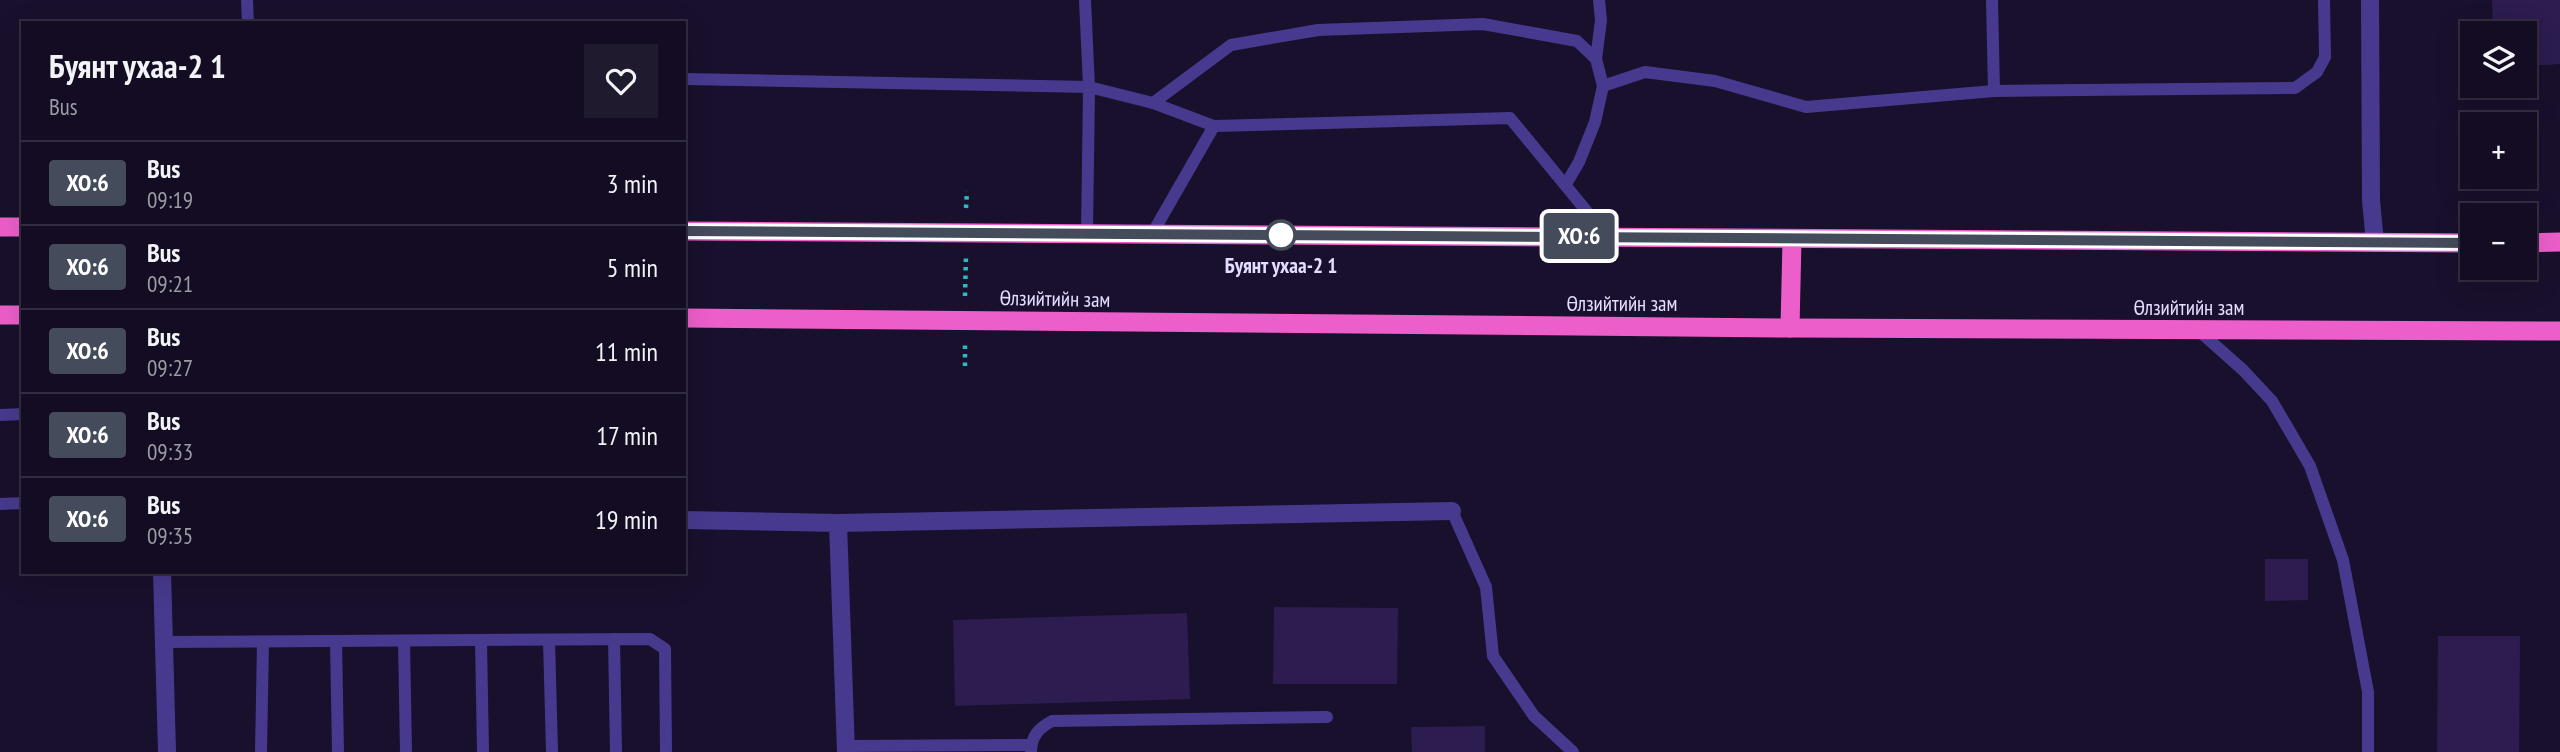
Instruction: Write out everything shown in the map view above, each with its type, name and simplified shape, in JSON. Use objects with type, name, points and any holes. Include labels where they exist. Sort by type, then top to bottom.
[{"type":"highway","points":[[0,227],[21,227]]},
{"type":"highway","points":[[686,231],[2460,243]]},
{"type":"highway","points":[[1790,328],[1792,240]]},
{"type":"highway","points":[[2537,243],[2560,243]]},
{"type":"highway","points":[[0,316],[21,315]]},
{"type":"highway","name":"Өлзийтийн зам","points":[[686,318],[1790,328],[2560,331]]},
{"type":"street","points":[[2371,0],[2371,200],[2375,243]]},
{"type":"street","points":[[686,520],[838,523],[1452,511]]},
{"type":"street","points":[[838,523],[846,749]]},
{"type":"street","points":[[162,574],[167,752]]},
{"type":"lane","points":[[247,0],[248,21]]},
{"type":"lane","points":[[1085,0],[1089,87],[1087,234]]},
{"type":"lane","points":[[1566,184],[1579,162],[1595,122],[1603,86],[1596,59],[1601,20],[1599,0]]},
{"type":"lane","points":[[1992,0],[1994,91]]},
{"type":"lane","points":[[1603,86],[1644,72],[1715,80],[1806,107],[1994,91],[2295,88],[2318,72],[2325,57],[2324,0]]},
{"type":"lane","points":[[1153,103],[1231,45],[1318,30],[1483,24],[1577,41],[1596,59]]},
{"type":"lane","points":[[686,79],[1089,87],[1153,103],[1214,126],[1510,118],[1607,236]]},
{"type":"lane","points":[[1152,234],[1214,126]]},
{"type":"lane","points":[[2198,330],[2243,370],[2272,401],[2310,466],[2343,560],[2368,692],[2368,752]]},
{"type":"lane","points":[[0,415],[21,414]]},
{"type":"lane","points":[[0,504],[21,503]]},
{"type":"lane","points":[[1452,511],[1486,587],[1493,656],[1534,716],[1573,752]]},
{"type":"lane","points":[[614,639],[616,752]]},
{"type":"lane","points":[[163,642],[650,639],[665,649],[666,752]]},
{"type":"lane","points":[[481,640],[483,752]]},
{"type":"lane","points":[[549,640],[552,752]]},
{"type":"lane","points":[[336,641],[338,752]]},
{"type":"lane","points":[[404,641],[406,752]]},
{"type":"lane","points":[[261,752],[263,642]]},
{"type":"lane","points":[[846,749],[1031,748],[1039,728],[1052,721],[1327,717]]},
{"type":"path","points":[[965,366],[967,191]]},
{"type":"building","points":[[2492,0],[2560,0],[2560,64],[2537,65],[2537,21],[2493,21]]},
{"type":"building","points":[[2265,559],[2308,559],[2308,600],[2265,601]]},
{"type":"building","points":[[1274,607],[1398,608],[1397,684],[1273,684]]},
{"type":"building","points":[[1187,613],[1190,699],[955,706],[953,620]]},
{"type":"building","points":[[2438,636],[2520,636],[2519,752],[2437,752]]},
{"type":"building","points":[[1485,726],[1485,752],[1412,752],[1411,727]]},
{"type":"bus line","name":"ХО:6","points":[[686,231],[2460,243]]},
{"type":"place","name":"Буянт ухаа-2 1","points":[[1281,235]]}]
